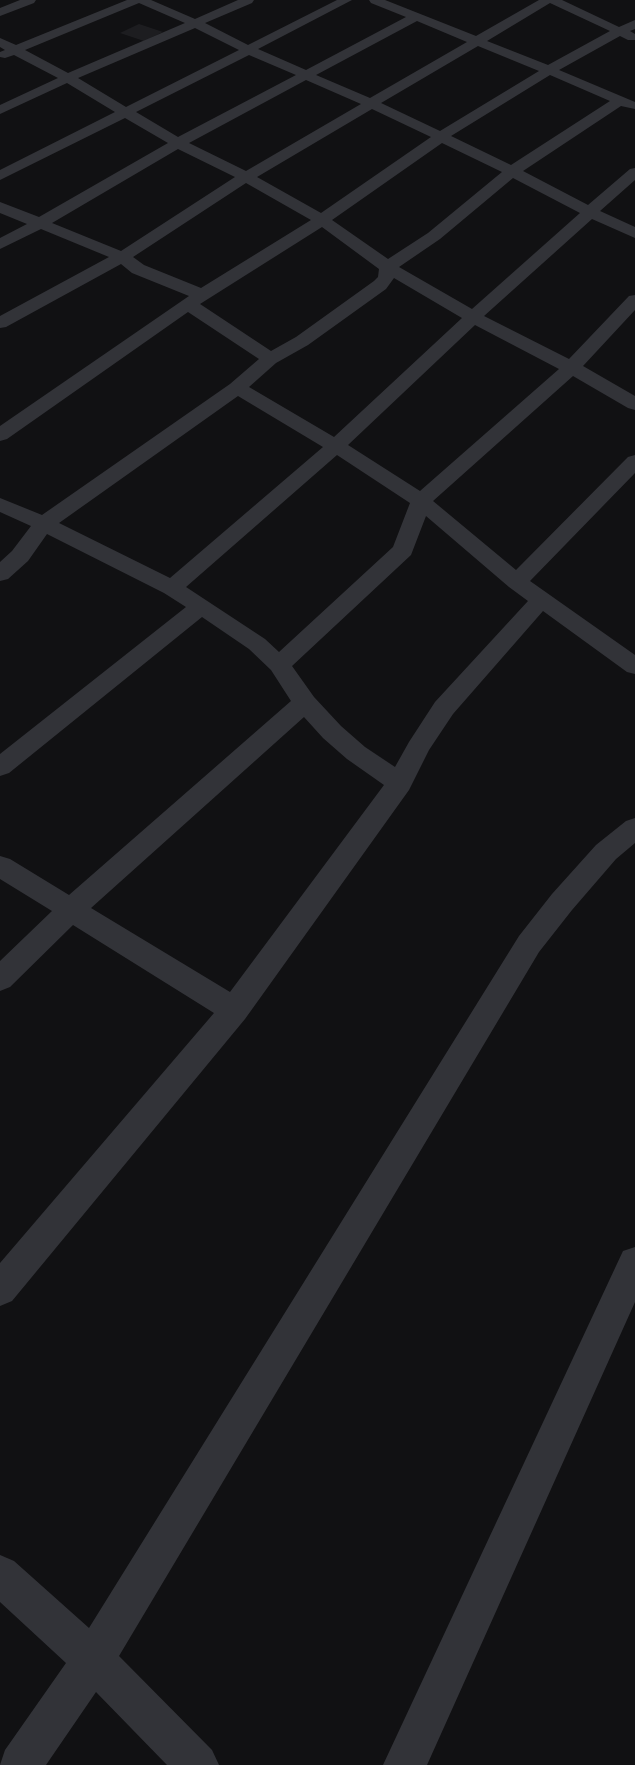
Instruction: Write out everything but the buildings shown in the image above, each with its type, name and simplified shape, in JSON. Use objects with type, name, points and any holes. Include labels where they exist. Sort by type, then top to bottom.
[{"type":"street","points":[[0,12],[30,0]]},
{"type":"street","points":[[7,53],[137,0]]},
{"type":"street","points":[[141,0],[370,103],[635,233]]},
{"type":"street","points":[[0,110],[68,78],[248,0]]},
{"type":"street","points":[[0,176],[346,0]]},
{"type":"street","points":[[375,0],[625,99]]},
{"type":"street","points":[[0,323],[122,258],[246,177],[547,0]]},
{"type":"street","points":[[552,0],[635,38]]},
{"type":"street","points":[[0,244],[39,224],[178,143],[415,17]]},
{"type":"street","points":[[0,435],[196,300],[322,220],[439,138],[549,70],[635,24]]},
{"type":"street","points":[[0,42],[7,53],[68,78],[178,143],[246,177],[322,220],[388,267],[474,317],[572,367],[635,404]]},
{"type":"street","points":[[0,574],[20,556],[44,524],[237,388],[270,359],[302,340],[380,285],[386,277],[388,267],[434,236],[512,171],[625,99]]},
{"type":"street","points":[[172,588],[336,446],[474,317],[635,172]]},
{"type":"street","points":[[0,206],[122,258],[138,269],[196,300],[270,359]]},
{"type":"street","points":[[279,665],[403,550],[422,501],[572,367],[635,300]]},
{"type":"street","points":[[237,388],[336,446],[422,501],[517,582],[635,666]]},
{"type":"street","points":[[517,582],[635,461]]},
{"type":"street","points":[[0,504],[172,588],[258,644],[279,665],[305,704],[332,732],[356,753],[400,783]]},
{"type":"street","points":[[0,1289],[234,1010],[400,783],[418,748],[444,708],[542,599]]},
{"type":"street","points":[[0,767],[201,606]]},
{"type":"street","points":[[0,979],[72,910],[305,704]]},
{"type":"street","points":[[20,1765],[93,1660],[529,944],[562,902],[606,852],[635,828]]},
{"type":"street","points":[[0,866],[234,1010]]},
{"type":"street","points":[[405,1765],[635,1263]]},
{"type":"street","points":[[0,1575],[93,1660],[197,1765]]},
{"type":"shaded area","points":[[139,24],[163,32],[144,41],[120,33]]}]
